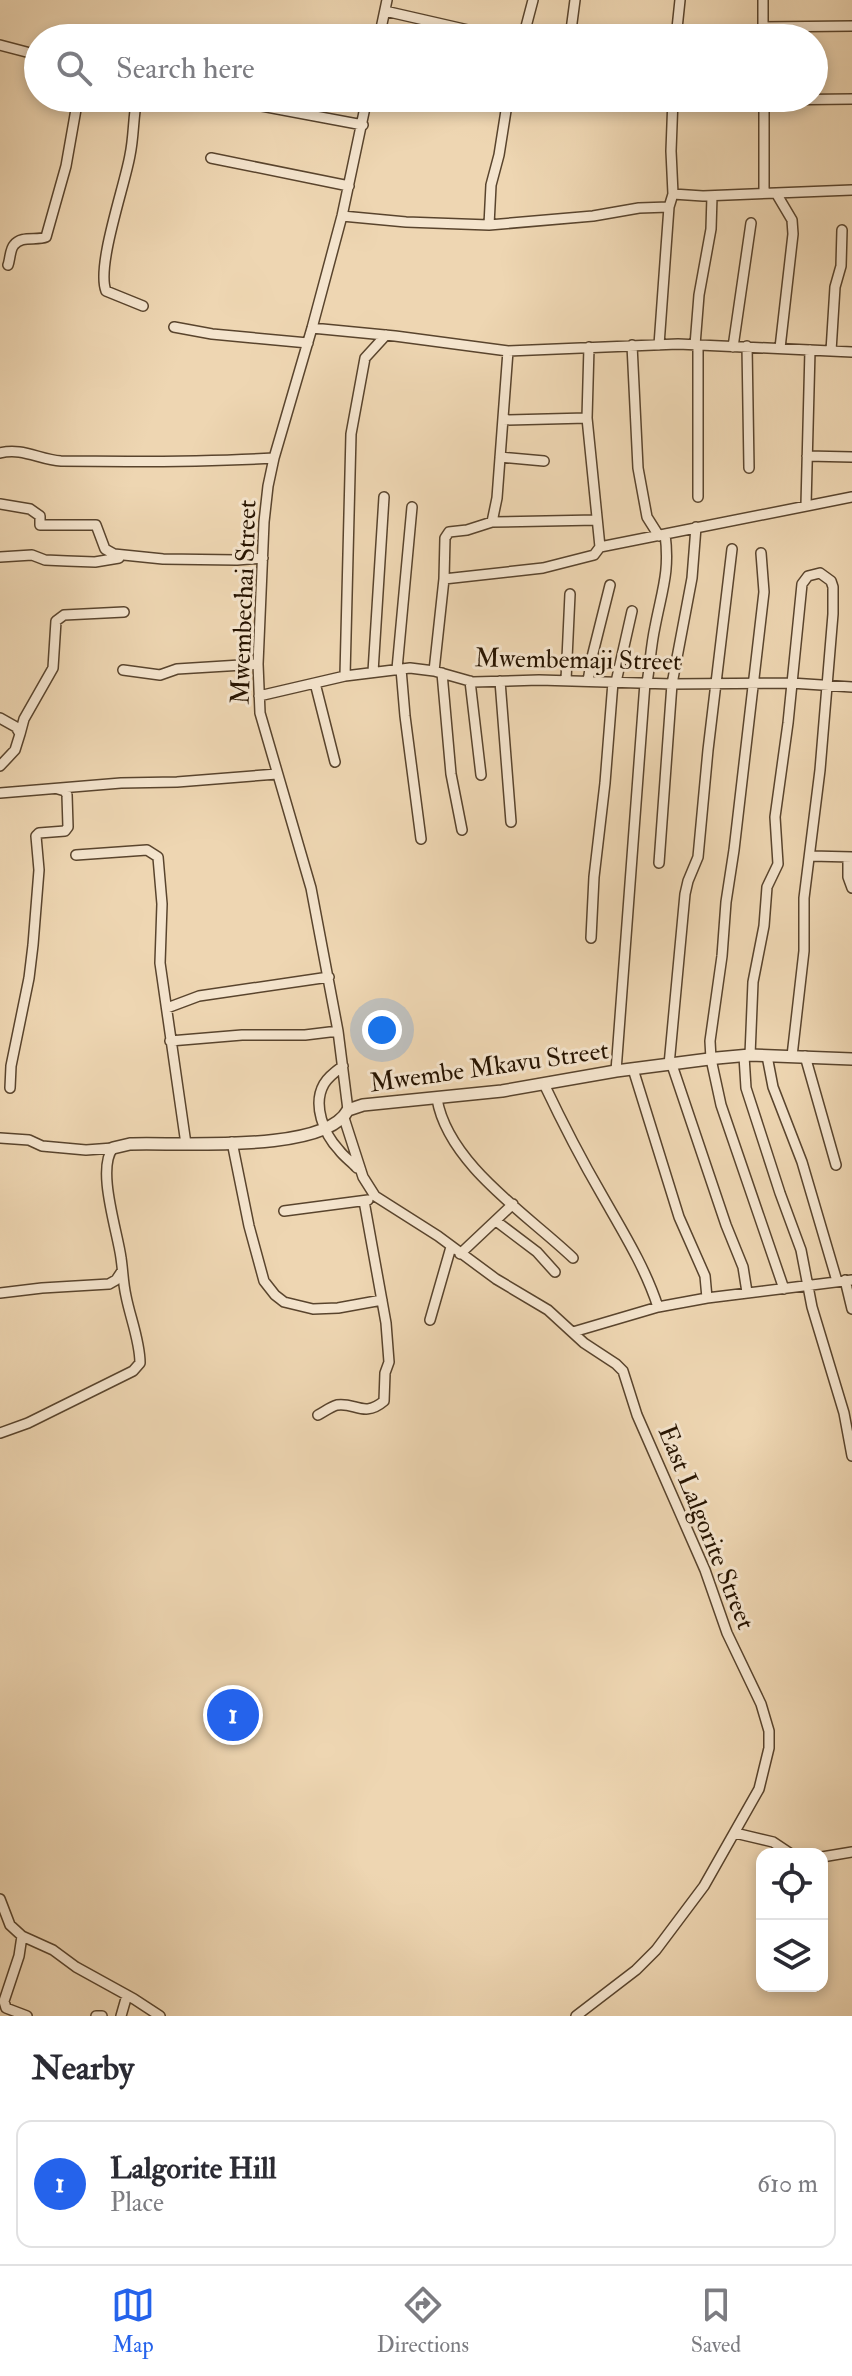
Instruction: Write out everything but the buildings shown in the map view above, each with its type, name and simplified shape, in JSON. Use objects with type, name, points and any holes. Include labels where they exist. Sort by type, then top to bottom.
[{"type":"street","points":[[527,24],[533,0]]},
{"type":"street","points":[[572,24],[575,0]]},
{"type":"street","points":[[677,24],[680,0]]},
{"type":"street","points":[[763,0],[763,24]]},
{"type":"street","points":[[386,5],[453,24]]},
{"type":"street","points":[[828,26],[852,26]]},
{"type":"street","points":[[0,45],[24,51]]},
{"type":"street","points":[[828,99],[852,99]]},
{"type":"street","points":[[8,265],[16,243],[46,237],[66,166],[76,112]]},
{"type":"street","points":[[135,112],[130,156],[106,254],[103,279],[106,291],[143,306]]},
{"type":"street","points":[[294,112],[363,125]]},
{"type":"street","name":"Mwembechai Street","points":[[346,1114],[343,1066],[329,977],[311,888],[260,713],[258,664],[266,500],[274,458],[342,216],[365,112]]},
{"type":"street","points":[[489,225],[491,185],[506,112]]},
{"type":"street","points":[[659,345],[669,207],[673,194],[672,112]]},
{"type":"street","points":[[764,112],[764,193]]},
{"type":"street","points":[[211,158],[349,186]]},
{"type":"street","points":[[673,194],[712,196],[852,190]]},
{"type":"street","points":[[776,193],[792,220],[793,234],[780,348]]},
{"type":"street","points":[[698,497],[696,345],[699,295],[711,229],[712,196]]},
{"type":"street","points":[[342,216],[489,225],[669,207]]},
{"type":"street","points":[[733,347],[751,223]]},
{"type":"street","points":[[831,351],[842,230]]},
{"type":"street","points":[[174,327],[308,343]]},
{"type":"street","points":[[312,328],[508,351],[696,345],[852,352]]},
{"type":"street","points":[[345,676],[351,434],[365,358],[386,335]]},
{"type":"street","points":[[616,1071],[646,683],[667,574],[662,535],[647,517],[638,468],[632,345]]},
{"type":"street","points":[[747,346],[749,468]]},
{"type":"street","points":[[589,347],[587,418],[600,547]]},
{"type":"street","points":[[806,505],[810,350]]},
{"type":"street","points":[[492,522],[497,498],[508,351]]},
{"type":"street","points":[[503,420],[587,418]]},
{"type":"street","points":[[0,453],[20,451],[61,461],[202,462],[274,458]]},
{"type":"street","points":[[807,456],[852,457]]},
{"type":"street","points":[[500,457],[544,461]]},
{"type":"street","points":[[373,672],[384,497]]},
{"type":"street","points":[[444,579],[564,564],[594,555],[600,547],[852,497]]},
{"type":"street","points":[[0,504],[35,511],[40,516],[40,525],[96,525],[105,549],[114,554],[163,559],[263,558]]},
{"type":"street","points":[[412,507],[399,669],[421,839]]},
{"type":"street","points":[[462,830],[451,774],[438,672],[446,535],[453,530],[467,530],[492,522],[597,520]]},
{"type":"street","points":[[659,863],[672,684],[692,578],[696,527]]},
{"type":"street","points":[[732,549],[698,857],[685,894],[670,1065],[743,1267],[747,1292]]},
{"type":"street","points":[[761,553],[764,592],[719,981],[711,1026],[711,1059],[721,1105],[784,1289]]},
{"type":"street","points":[[0,557],[32,555],[52,561],[95,562],[124,556]]},
{"type":"street","points":[[792,1056],[804,951],[804,898],[811,856],[827,686],[833,587],[831,581],[820,573],[808,576],[802,584],[775,817],[778,864],[767,887],[764,926],[753,982],[746,1088],[801,1250],[819,1334],[848,1412],[852,1456]]},
{"type":"street","points":[[588,681],[610,585]]},
{"type":"street","points":[[566,680],[570,594]]},
{"type":"street","points":[[591,938],[596,851],[614,682],[632,611]]},
{"type":"street","points":[[0,766],[15,750],[24,719],[53,668],[56,621],[64,615],[124,612]]},
{"type":"street","points":[[123,670],[160,675],[177,669],[258,664]]},
{"type":"street","name":"Mwembemaji Street","points":[[259,696],[345,676],[399,669],[438,672],[470,681],[791,683],[852,687]]},
{"type":"street","points":[[470,681],[481,775]]},
{"type":"street","points":[[500,681],[511,822]]},
{"type":"street","points":[[315,683],[335,762]]},
{"type":"street","points":[[0,718],[16,727],[20,734]]},
{"type":"street","points":[[0,793],[277,774]]},
{"type":"street","points":[[10,1088],[11,1066],[33,945],[39,879],[36,836],[39,833],[65,831],[68,827],[69,800],[65,791],[58,789]]},
{"type":"street","points":[[76,855],[147,850],[158,857],[162,904],[160,963],[186,1144]]},
{"type":"street","points":[[811,856],[850,857],[848,877],[852,888]]},
{"type":"street","points":[[167,1008],[199,996],[329,977]]},
{"type":"street","points":[[170,1041],[338,1031]]},
{"type":"street","points":[[767,1056],[773,1087],[845,1281],[852,1309]]},
{"type":"street","points":[[805,1056],[836,1165]]},
{"type":"street","name":"Mwembe Mkavu Street","points":[[0,1138],[86,1150],[130,1144],[282,1141],[324,1129],[363,1105],[437,1099],[711,1059],[805,1056],[852,1059]]},
{"type":"street","points":[[343,1066],[325,1081],[319,1095],[324,1129],[339,1151],[361,1172]]},
{"type":"street","points":[[633,1069],[679,1217],[703,1269],[707,1298]]},
{"type":"street","points":[[544,1084],[571,1141],[652,1287],[658,1307]]},
{"type":"street","points":[[437,1099],[439,1114],[445,1125],[476,1169],[573,1258]]},
{"type":"street","name":"East Lalgorite Street","points":[[346,1114],[361,1172],[378,1199],[438,1236],[496,1279],[530,1297],[593,1350],[616,1364],[626,1376],[637,1415],[705,1570],[727,1633],[761,1704],[769,1731],[765,1770],[759,1789],[704,1886],[656,1950],[636,1970],[576,2016]]},
{"type":"street","points":[[232,1142],[264,1281],[275,1295],[284,1302],[313,1309],[382,1300]]},
{"type":"street","points":[[0,1433],[28,1423],[137,1367],[139,1350],[107,1177],[109,1154],[113,1148]]},
{"type":"street","points":[[284,1211],[378,1199]]},
{"type":"street","points":[[318,1415],[341,1404],[370,1409],[384,1401],[385,1373],[389,1362],[382,1300],[364,1201]]},
{"type":"street","points":[[460,1254],[513,1204]]},
{"type":"street","points":[[496,1221],[537,1252],[555,1272]]},
{"type":"street","points":[[430,1320],[451,1247]]},
{"type":"street","points":[[0,1293],[109,1284],[122,1271]]},
{"type":"street","points":[[573,1332],[658,1307],[747,1292],[845,1281]]},
{"type":"street","points":[[735,1833],[773,1842],[782,1848]]},
{"type":"street","points":[[828,1856],[852,1852]]},
{"type":"street","points":[[0,1899],[10,1925],[22,1936],[53,1950],[160,2016]]},
{"type":"street","points":[[22,1936],[19,1956],[4,2001],[6,2008],[27,2016]]},
{"type":"street","points":[[121,2016],[127,1995]]},
{"type":"street","points":[[96,2016],[102,2016]]},
{"type":"place","name":"Lalgorite Hill","points":[[233,1715]]}]
